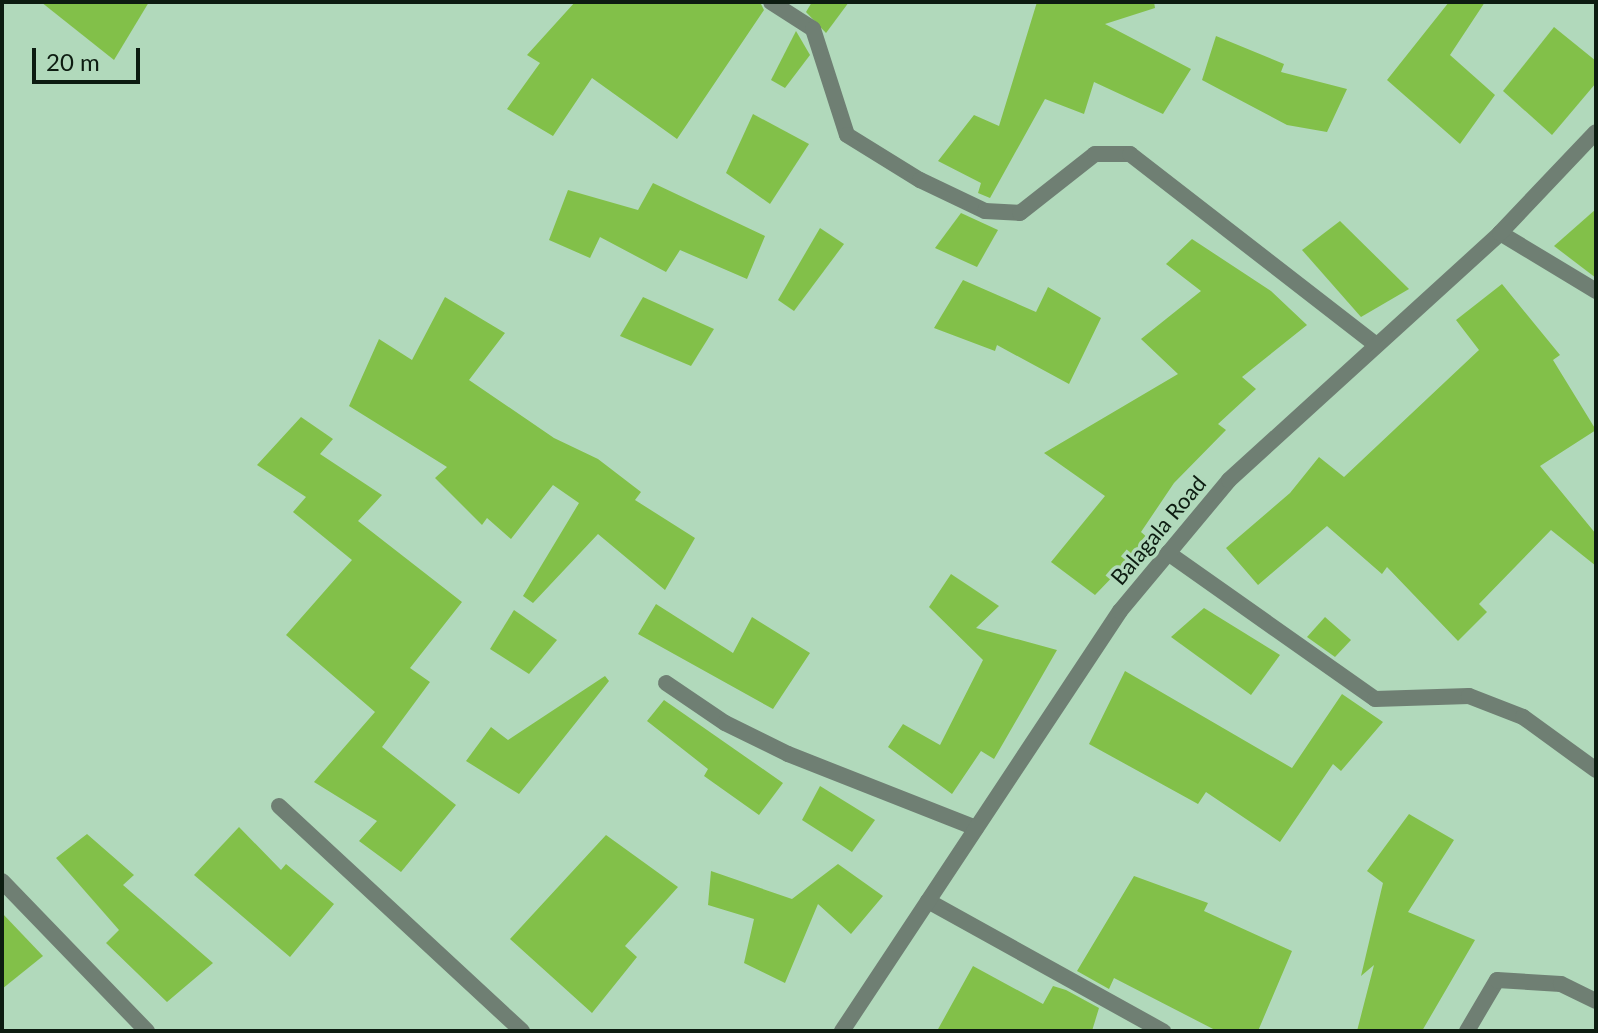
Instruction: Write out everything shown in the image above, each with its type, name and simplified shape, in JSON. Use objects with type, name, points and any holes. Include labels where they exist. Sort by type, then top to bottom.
[{"type":"street","points":[[771,2],[813,29],[847,135],[920,180],[985,211],[1020,213],[1095,154],[1130,154],[1374,343]]},
{"type":"street","name":"Balagala Road","points":[[842,1031],[1120,611],[1229,480],[1374,343],[1500,233],[1596,132]]},
{"type":"street","points":[[1500,233],[1596,291]]},
{"type":"street","points":[[1168,553],[1375,699],[1469,696],[1523,717],[1596,770]]},
{"type":"street","points":[[666,683],[788,754],[976,828]]},
{"type":"street","points":[[279,806],[522,1031]]},
{"type":"street","points":[[2,881],[147,1031]]},
{"type":"street","points":[[928,901],[1163,1031]]},
{"type":"street","points":[[1467,1031],[1497,980],[1561,984],[1596,1001]]},
{"type":"building","points":[[41,2],[149,2],[114,60]]},
{"type":"building","points":[[575,2],[760,2],[764,10],[677,139],[592,78],[553,136],[507,109],[540,63],[527,55]]},
{"type":"building","points":[[812,2],[849,2],[826,33],[806,12]]},
{"type":"building","points":[[1037,2],[1154,2],[1155,8],[1105,24],[1191,69],[1163,114],[1094,82],[1084,114],[1045,99],[990,198],[978,193],[981,183],[938,161],[974,115],[999,126]]},
{"type":"building","points":[[1449,2],[1485,2],[1450,55],[1495,95],[1460,144],[1387,80]]},
{"type":"building","points":[[1554,27],[1596,61],[1596,83],[1552,135],[1503,91]]},
{"type":"building","points":[[796,31],[810,55],[785,88],[771,80]]},
{"type":"building","points":[[1216,36],[1284,64],[1281,72],[1347,89],[1327,132],[1287,125],[1202,80]]},
{"type":"building","points":[[753,114],[809,144],[770,204],[726,173]]},
{"type":"building","points":[[653,183],[765,236],[747,279],[680,250],[666,272],[600,237],[590,258],[549,240],[568,190],[638,210]]},
{"type":"building","points":[[1596,209],[1596,278],[1554,246]]},
{"type":"building","points":[[961,213],[998,230],[977,267],[935,248]]},
{"type":"building","points":[[1340,221],[1409,289],[1361,317],[1302,250]]},
{"type":"building","points":[[820,228],[844,244],[794,311],[778,300]]},
{"type":"building","points":[[1192,239],[1271,291],[1307,325],[1242,377],[1256,389],[1218,424],[1226,430],[1174,483],[1141,532],[1149,539],[1095,595],[1051,562],[1105,496],[1044,453],[1178,374],[1141,339],[1201,291],[1166,264]]},
{"type":"building","points":[[963,280],[1036,312],[1048,287],[1101,318],[1069,384],[997,345],[995,351],[934,328]]},
{"type":"building","points":[[1502,284],[1560,355],[1553,360],[1596,430],[1540,466],[1596,534],[1596,566],[1551,530],[1479,604],[1487,612],[1458,641],[1387,567],[1382,574],[1327,526],[1258,585],[1226,548],[1290,493],[1319,457],[1344,477],[1479,350],[1456,320]]},
{"type":"building","points":[[445,297],[505,333],[469,380],[554,438],[598,459],[641,492],[635,500],[695,538],[665,590],[598,534],[533,603],[523,596],[579,503],[553,485],[511,539],[487,518],[482,525],[435,478],[447,467],[349,406],[379,339],[412,360]]},
{"type":"building","points":[[643,297],[714,329],[691,366],[620,336]]},
{"type":"building","points":[[301,417],[333,439],[320,454],[382,495],[358,521],[462,602],[410,668],[430,682],[382,747],[456,805],[401,872],[359,841],[377,821],[314,782],[375,712],[286,635],[352,560],[293,512],[306,497],[257,465]]},
{"type":"building","points":[[951,574],[999,606],[976,628],[1057,650],[994,759],[981,751],[952,794],[888,747],[903,724],[940,745],[983,660],[929,607]]},
{"type":"building","points":[[656,604],[733,653],[752,617],[810,653],[773,709],[638,634]]},
{"type":"building","points":[[1204,608],[1280,655],[1251,695],[1171,637]]},
{"type":"building","points":[[514,610],[557,640],[529,674],[490,649]]},
{"type":"building","points":[[1325,617],[1351,640],[1335,657],[1307,637]]},
{"type":"building","points":[[1125,671],[1292,768],[1342,694],[1383,722],[1341,771],[1333,764],[1280,842],[1206,792],[1198,804],[1089,744]]},
{"type":"building","points":[[605,676],[609,681],[519,794],[466,761],[491,727],[508,740]]},
{"type":"building","points":[[664,700],[783,783],[759,815],[704,776],[708,769],[647,721]]},
{"type":"building","points":[[820,786],[875,820],[852,852],[802,820]]},
{"type":"building","points":[[1409,814],[1454,840],[1408,912],[1475,940],[1422,1031],[1357,1031],[1374,965],[1361,976],[1383,883],[1367,871]]},
{"type":"building","points":[[239,827],[281,870],[286,864],[334,904],[290,957],[194,875]]},
{"type":"building","points":[[87,834],[134,875],[123,885],[213,963],[167,1002],[106,943],[119,930],[56,858]]},
{"type":"building","points":[[606,835],[678,887],[625,946],[637,957],[592,1013],[510,939]]},
{"type":"building","points":[[838,864],[883,896],[851,934],[818,904],[785,983],[744,963],[754,919],[708,905],[711,871],[792,899]]},
{"type":"building","points":[[1134,876],[1208,903],[1204,911],[1292,951],[1258,1031],[1217,1031],[1114,978],[1109,989],[1077,971]]},
{"type":"building","points":[[2,913],[43,956],[2,989]]},
{"type":"building","points":[[973,966],[1043,1004],[1053,986],[1099,1008],[1092,1031],[937,1031]]}]
